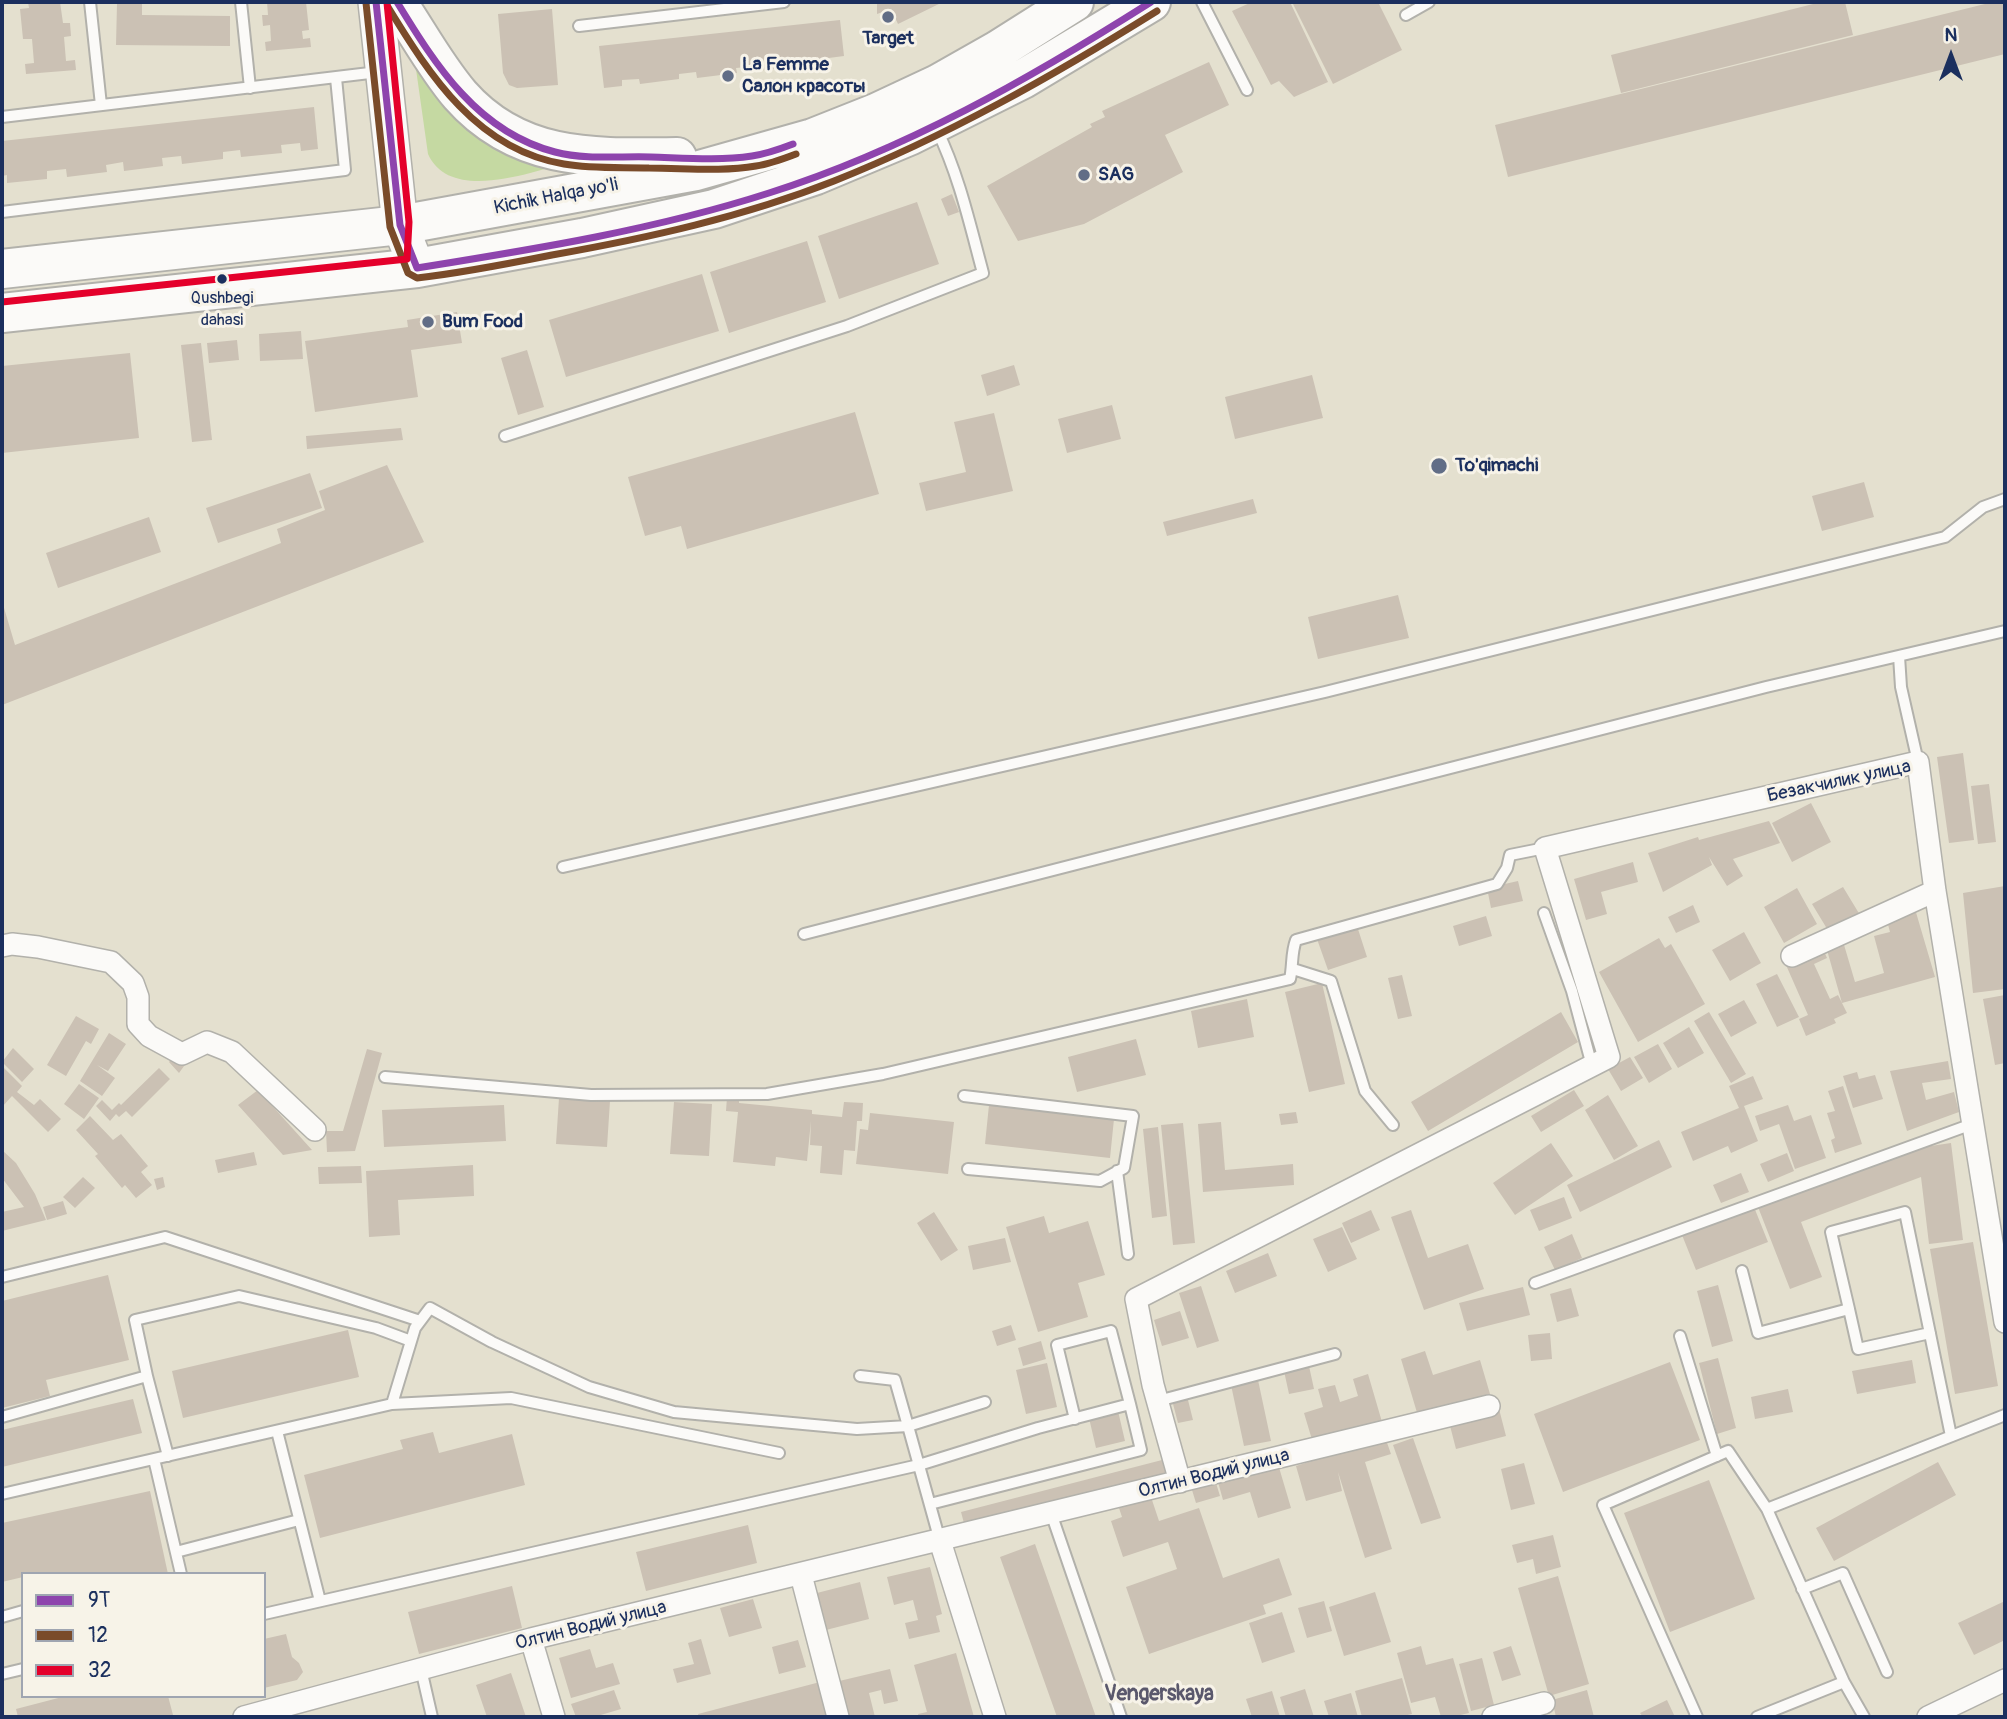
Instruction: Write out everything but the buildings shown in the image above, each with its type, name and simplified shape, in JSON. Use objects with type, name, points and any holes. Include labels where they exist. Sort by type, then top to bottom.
[{"type":"highway","points":[[398,2],[460,95],[489,122],[522,141],[556,152],[583,156],[749,157]]},
{"type":"highway","name":"Kichik Halqa yo'li","points":[[2,269],[401,225],[683,173],[749,157],[834,131],[907,99],[998,50],[1074,2]]},
{"type":"highway","points":[[2,313],[403,270],[477,258],[714,209],[816,175],[934,124],[1045,66],[1151,2]]},
{"type":"highway","points":[[469,214],[477,258]]},
{"type":"highway","points":[[401,225],[403,270]]},
{"type":"main road","points":[[376,2],[401,225]]},
{"type":"main road","points":[[398,2],[401,225]]},
{"type":"street","name":"Безакчилик улица","points":[[1545,848],[1918,762],[1935,891],[1975,1123],[2005,1321]]},
{"type":"street","points":[[1180,1482],[1158,1401],[1136,1299],[1601,1061],[1545,848]]},
{"type":"street","points":[[1792,956],[1935,891]]},
{"type":"street","points":[[2,946],[12,944],[38,947],[111,962],[133,983],[138,996],[138,1024],[149,1036],[182,1054],[207,1042],[232,1052],[315,1130]]},
{"type":"street","name":"Олтин Водий улица","points":[[244,1717],[531,1639],[1489,1406]]},
{"type":"street","points":[[940,1541],[995,1717]]},
{"type":"street","points":[[801,1575],[838,1717]]},
{"type":"street","points":[[531,1639],[554,1717]]},
{"type":"street","points":[[1927,1717],[2005,1679]]},
{"type":"street","points":[[1493,1717],[1544,1703]]},
{"type":"lane","points":[[90,2],[101,105]]},
{"type":"lane","points":[[240,2],[250,88]]},
{"type":"lane","points":[[579,26],[785,2]]},
{"type":"lane","points":[[1202,2],[1247,90]]},
{"type":"lane","points":[[1406,15],[1429,2]]},
{"type":"lane","points":[[2,117],[384,72]]},
{"type":"lane","points":[[2,212],[345,170],[336,79]]},
{"type":"lane","points":[[505,436],[847,326],[983,273],[961,190],[947,150],[934,124]]},
{"type":"lane","points":[[563,867],[1325,692],[1945,537],[1983,507],[2005,499]]},
{"type":"lane","points":[[804,934],[1766,687],[2005,631]]},
{"type":"lane","points":[[1899,656],[1901,687],[1918,762]]},
{"type":"lane","points":[[385,1077],[591,1095],[767,1094],[895,1071],[1290,979],[1293,970],[1292,950],[1296,940],[1497,884],[1507,868],[1510,855],[1545,848]]},
{"type":"lane","points":[[1544,913],[1601,1061]]},
{"type":"lane","points":[[1293,970],[1331,981],[1365,1091],[1394,1125]]},
{"type":"lane","points":[[964,1096],[1133,1116],[1124,1168],[1100,1181],[968,1170]]},
{"type":"lane","points":[[1535,1283],[1975,1123]]},
{"type":"lane","points":[[1117,1171],[1128,1254]]},
{"type":"lane","points":[[1930,1333],[1858,1349],[1831,1233],[1905,1212],[1930,1333],[1951,1436]]},
{"type":"lane","points":[[2,1277],[165,1237],[420,1321]]},
{"type":"lane","points":[[1742,1271],[1758,1333],[1849,1310]]},
{"type":"lane","points":[[168,1456],[135,1320],[239,1296],[376,1328],[411,1341]]},
{"type":"lane","points":[[393,1404],[411,1341],[420,1321],[430,1308],[492,1342],[589,1387],[674,1412],[857,1429],[908,1426],[985,1402]]},
{"type":"lane","points":[[930,1504],[1141,1450],[1111,1331],[1057,1345],[1074,1419]]},
{"type":"lane","points":[[1680,1336],[1717,1456]]},
{"type":"lane","points":[[1158,1401],[1335,1354]]},
{"type":"lane","points":[[2,1417],[147,1376]]},
{"type":"lane","points":[[860,1376],[895,1380],[940,1541]]},
{"type":"lane","points":[[2,1494],[393,1404],[511,1398],[779,1453]]},
{"type":"lane","points":[[266,1614],[919,1465],[1130,1404]]},
{"type":"lane","points":[[1767,1509],[2005,1415]]},
{"type":"lane","points":[[276,1431],[320,1601]]},
{"type":"lane","points":[[1697,1717],[1603,1505],[1728,1451],[1767,1509],[1844,1682],[1864,1717]]},
{"type":"lane","points":[[154,1459],[181,1572]]},
{"type":"lane","points":[[1051,1513],[1121,1717]]},
{"type":"lane","points":[[176,1552],[299,1520]]},
{"type":"lane","points":[[1802,1589],[1843,1573],[1887,1672]]},
{"type":"lane","points":[[2,1617],[21,1612]]},
{"type":"lane","points":[[2,1674],[21,1669]]},
{"type":"lane","points":[[421,1670],[432,1717]]},
{"type":"lane","points":[[1757,1717],[1844,1682]]},
{"type":"green space","points":[[414,55],[576,160],[496,180],[455,178],[439,169],[428,154]]},
{"type":"transit line","name":"9Т","points":[[376,2],[400,225],[417,268],[550,246],[682,218],[820,176],[966,110],[1060,58],[1151,2]]},
{"type":"transit line","name":"9Т","points":[[397,2],[427,50],[481,113],[503,129],[555,152],[579,156],[702,159],[752,156],[793,144]]},
{"type":"transit line","name":"12","points":[[366,3],[390,227],[408,273],[417,278],[501,265],[659,234],[800,194],[918,145],[958,125],[1079,59],[1157,11]]},
{"type":"transit line","name":"32","points":[[2,302],[407,259],[409,222],[387,3]]},
{"type":"transit line","name":"12","points":[[388,7],[421,59],[460,106],[506,143],[533,156],[586,167],[716,169],[761,165],[796,154]]},
{"type":"place","name":"Target","points":[[888,17]]},
{"type":"place","name":"La Femme Салон красоты","points":[[728,76]]},
{"type":"place","name":"SAG","points":[[1084,175]]},
{"type":"place","name":"Qushbegi dahasi","points":[[222,279]]},
{"type":"place","name":"Bum Food","points":[[428,322]]},
{"type":"place","name":"To'qimachi","points":[[1439,466]]},
{"type":"district","name":"Vengerskaya","points":[[1159,1695]]}]
